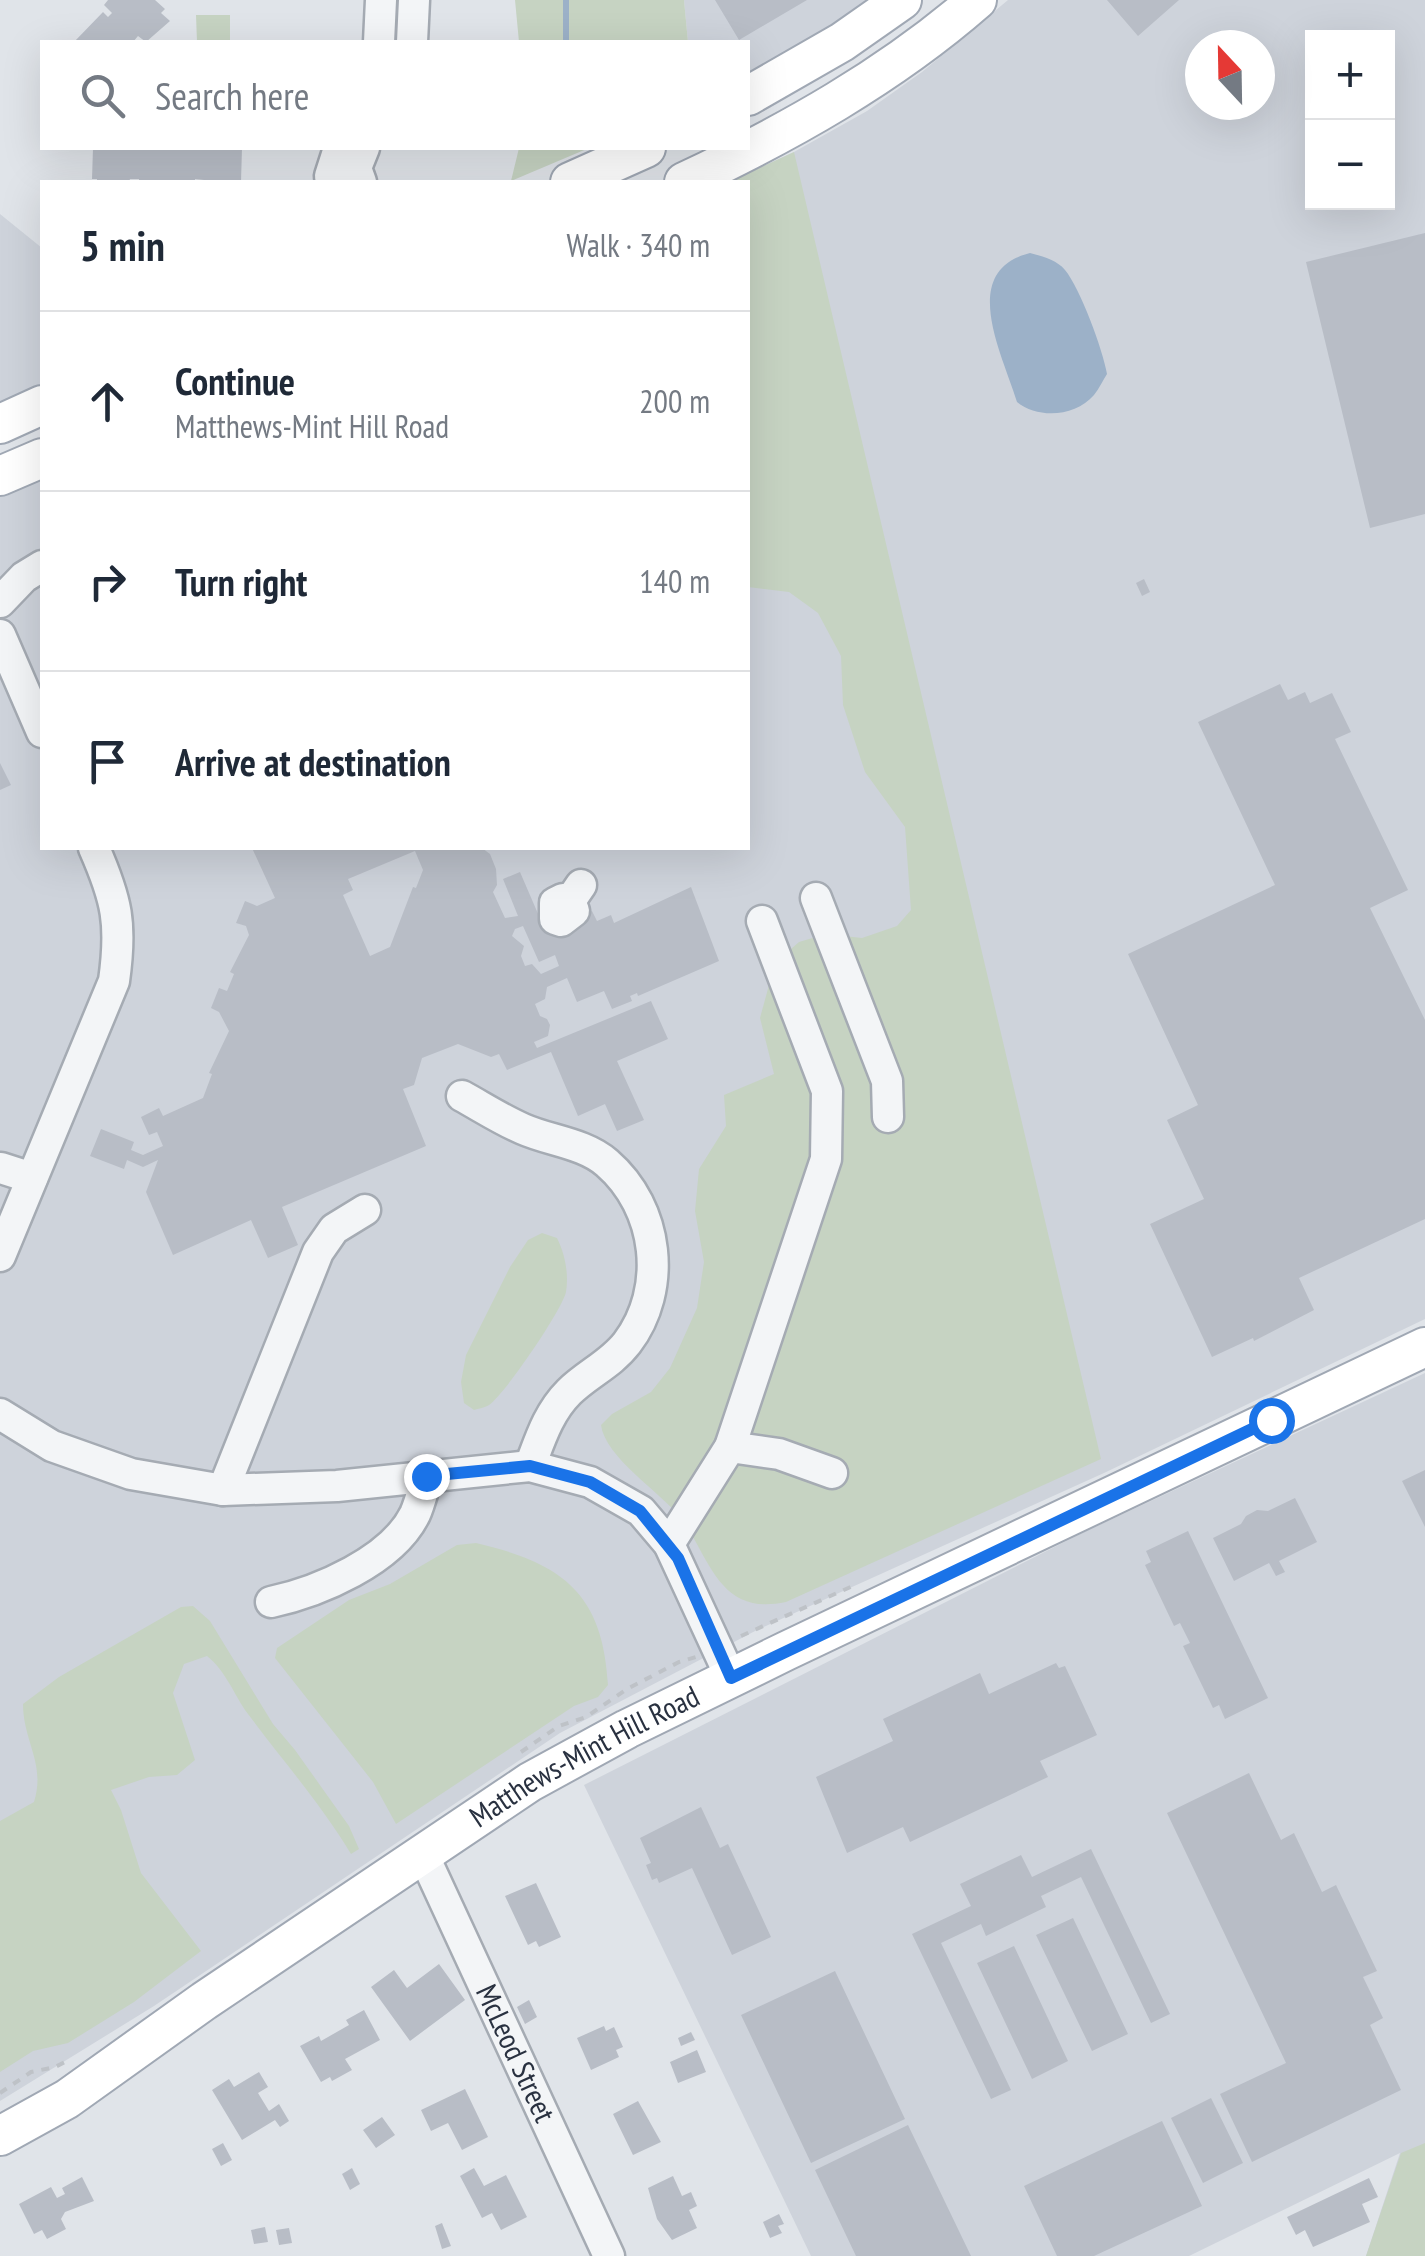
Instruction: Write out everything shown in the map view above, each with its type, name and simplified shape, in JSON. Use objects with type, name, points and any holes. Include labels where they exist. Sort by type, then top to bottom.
[{"type":"main road","points":[[750,148],[870,80],[938,33],[977,0]]},
{"type":"main road","points":[[750,95],[842,42],[899,1]]},
{"type":"main road","points":[[574,180],[642,150]]},
{"type":"main road","points":[[688,180],[746,150]]},
{"type":"main road","points":[[0,424],[40,407]]},
{"type":"main road","points":[[0,476],[40,459]]},
{"type":"main road","name":"Matthews-Mint Hill Road","points":[[0,2136],[67,2099],[422,1852],[530,1782],[731,1678],[1425,1347]]},
{"type":"street","points":[[378,40],[382,0]]},
{"type":"street","points":[[412,40],[414,0]]},
{"type":"street","points":[[331,180],[338,150]]},
{"type":"street","points":[[360,180],[356,168],[363,150]]},
{"type":"street","points":[[0,602],[24,577],[40,567]]},
{"type":"street","points":[[0,635],[40,727]]},
{"type":"street","points":[[0,1256],[114,982],[118,911],[95,850]]},
{"type":"street","points":[[816,898],[886,1081],[888,1117]]},
{"type":"street","points":[[669,1544],[730,1446],[826,1159],[827,1091],[762,921]]},
{"type":"street","points":[[462,1096],[524,1130],[606,1161],[632,1190],[652,1247],[653,1284],[640,1320],[612,1359],[557,1406],[530,1466]]},
{"type":"street","points":[[1,1168],[32,1178]]},
{"type":"street","points":[[224,1490],[318,1252],[334,1229],[365,1210]]},
{"type":"street","points":[[0,1414],[52,1446],[132,1474],[224,1490],[338,1486],[530,1466],[590,1482],[640,1511],[669,1544],[731,1678]]},
{"type":"street","points":[[730,1446],[779,1454],[832,1472]]},
{"type":"street","points":[[270,1602],[351,1574],[381,1553],[414,1517],[426,1476]]},
{"type":"street","name":"McLeod Street","points":[[422,1852],[610,2256]]},
{"type":"path","points":[[738,1638],[861,1582]]},
{"type":"shaded area","points":[[684,0],[867,0],[840,22],[750,75],[750,40],[688,40]]},
{"type":"shaded area","points":[[1008,0],[1425,0],[1425,1319],[1104,1473],[757,1630],[560,1733],[154,2006],[0,2101],[0,496],[40,479],[40,850],[750,850],[750,180],[733,180],[867,111],[922,72]]},
{"type":"shaded area","points":[[0,214],[40,246],[40,386],[0,403]]},
{"type":"shaded area","points":[[1425,1373],[1425,2256],[1366,2256],[1400,2153],[1189,2256],[811,2256],[584,1785],[1080,1534]]},
{"type":"green space","points":[[515,0],[684,0],[688,40],[519,40]]},
{"type":"green space","points":[[196,15],[230,15],[230,40],[197,40]]},
{"type":"green space","points":[[519,150],[584,150],[513,180]]},
{"type":"green space","points":[[794,152],[1101,1459],[786,1602],[763,1604],[741,1599],[722,1584],[681,1518],[623,1462],[601,1425],[612,1414],[651,1392],[670,1368],[697,1308],[704,1262],[695,1211],[699,1169],[726,1126],[724,1095],[774,1074],[760,1018],[775,963],[799,942],[826,934],[862,938],[897,926],[911,910],[905,827],[865,772],[843,705],[841,656],[818,613],[789,592],[750,587],[750,180],[733,180]]},
{"type":"green space","points":[[542,1233],[557,1238],[560,1244],[567,1271],[566,1292],[544,1333],[497,1398],[474,1410],[464,1403],[461,1382],[466,1355],[510,1267],[528,1240]]},
{"type":"green space","points":[[476,1543],[532,1561],[572,1587],[597,1626],[608,1685],[598,1697],[574,1706],[396,1824],[373,1782],[275,1658],[277,1648],[349,1600],[390,1584],[457,1545]]},
{"type":"green space","points":[[193,1606],[210,1621],[273,1724],[349,1826],[359,1849],[351,1854],[214,1662],[207,1656],[184,1664],[173,1693],[195,1760],[177,1775],[149,1777],[111,1790],[141,1873],[201,1951],[134,2002],[68,2043],[33,2051],[0,2072],[0,1821],[34,1802],[37,1788],[23,1704],[59,1677],[181,1607]]},
{"type":"green space","points":[[1425,2143],[1425,2256],[1366,2256],[1401,2153]]},
{"type":"water","points":[[1030,253],[1065,270],[1090,320],[1105,363],[1107,374],[1094,395],[1067,411],[1046,413],[1017,402],[996,338],[990,295],[995,277],[1008,263]]},
{"type":"building","points":[[108,0],[155,0],[170,21],[148,40],[138,36],[135,40],[76,40],[103,12],[108,17],[112,13],[104,5]]},
{"type":"building","points":[[715,0],[807,0],[739,40]]},
{"type":"building","points":[[1107,0],[1179,0],[1138,36]]},
{"type":"building","points":[[93,150],[242,150],[241,180],[92,179]]},
{"type":"building","points":[[1425,233],[1425,514],[1370,528],[1306,262]]},
{"type":"building","points":[[1144,579],[1150,592],[1142,596],[1136,583]]},
{"type":"building","points":[[1280,684],[1288,700],[1305,692],[1310,703],[1332,693],[1351,732],[1335,739],[1408,890],[1370,908],[1425,1020],[1425,1219],[1299,1278],[1314,1310],[1254,1341],[1253,1338],[1212,1357],[1150,1224],[1204,1199],[1167,1120],[1198,1105],[1128,954],[1275,885],[1198,722]]},
{"type":"building","points":[[0,763],[11,785],[0,790]]},
{"type":"building","points":[[253,850],[485,850],[496,869],[497,885],[493,892],[505,918],[518,916],[503,879],[520,872],[545,930],[592,911],[597,921],[611,915],[614,923],[691,887],[719,961],[630,996],[632,1001],[612,1009],[604,991],[577,1002],[567,978],[547,987],[545,999],[535,1004],[550,1025],[548,1036],[534,1042],[537,1048],[651,1001],[668,1039],[617,1061],[644,1120],[617,1131],[605,1104],[578,1116],[551,1052],[507,1070],[499,1054],[491,1057],[458,1044],[422,1058],[414,1085],[403,1089],[426,1146],[282,1207],[298,1245],[268,1258],[251,1220],[173,1255],[146,1192],[158,1160],[143,1167],[127,1160],[124,1169],[90,1156],[101,1129],[134,1142],[131,1150],[143,1155],[163,1146],[157,1132],[149,1135],[141,1117],[159,1108],[163,1116],[203,1098],[212,1074],[209,1073],[229,1031],[219,1012],[211,1008],[219,988],[227,991],[234,974],[230,972],[249,935],[246,926],[236,923],[245,901],[257,906],[275,898]],"holes":[[[415,851],[423,870],[390,947],[370,956],[343,895],[353,890],[348,879]],[[523,926],[539,962],[555,955],[559,966],[541,974],[532,964],[525,966],[521,956],[524,946],[512,936],[515,929]]]},
{"type":"building","points":[[1425,1470],[1425,1527],[1402,1481]]},
{"type":"building","points":[[1295,1498],[1317,1542],[1279,1561],[1285,1572],[1276,1576],[1269,1563],[1234,1581],[1213,1538],[1241,1524],[1257,1510],[1268,1511]]},
{"type":"building","points":[[1188,1531],[1268,1698],[1225,1719],[1219,1705],[1213,1708],[1183,1646],[1190,1643],[1180,1623],[1174,1626],[1145,1565],[1151,1562],[1146,1551]]},
{"type":"building","points":[[1056,1663],[1059,1668],[1065,1666],[1097,1735],[1040,1761],[1048,1777],[910,1842],[903,1827],[847,1853],[816,1777],[893,1741],[883,1719],[980,1673],[989,1694]]},
{"type":"building","points":[[1249,1773],[1281,1840],[1294,1833],[1322,1892],[1336,1885],[1377,1971],[1363,1977],[1383,2018],[1370,2025],[1401,2090],[1252,2162],[1220,2094],[1286,2063],[1167,1813]]},
{"type":"building","points":[[701,1807],[720,1848],[728,1844],[771,1937],[732,1955],[692,1868],[659,1883],[657,1878],[652,1880],[646,1865],[651,1863],[640,1838]]},
{"type":"building","points":[[1091,1849],[1170,2014],[1151,2023],[1081,1877],[1041,1896],[1046,1907],[986,1936],[981,1924],[941,1943],[1011,2090],[991,2099],[912,1934],[971,1906],[960,1884],[1021,1855],[1032,1877]]},
{"type":"building","points":[[536,1883],[561,1937],[539,1947],[536,1941],[528,1945],[505,1896]]},
{"type":"building","points":[[1073,1918],[1128,2034],[1092,2051],[1036,1935]]},
{"type":"building","points":[[1014,1946],[1068,2061],[1032,2079],[977,1963]]},
{"type":"building","points":[[439,1964],[465,2000],[410,2041],[371,1987],[394,1970],[407,1988]]},
{"type":"building","points":[[835,1971],[905,2119],[811,2163],[741,2015]]},
{"type":"building","points":[[529,2000],[537,2017],[525,2024],[517,2007]]},
{"type":"building","points":[[364,2010],[380,2040],[345,2059],[352,2070],[332,2081],[330,2077],[321,2082],[300,2046],[319,2036],[321,2041],[349,2025],[346,2020]]},
{"type":"building","points":[[604,2026],[606,2031],[614,2027],[623,2047],[616,2050],[619,2057],[591,2070],[577,2038]]},
{"type":"building","points":[[691,2032],[695,2040],[681,2046],[678,2038]]},
{"type":"building","points":[[697,2050],[706,2072],[678,2083],[670,2062]]},
{"type":"building","points":[[259,2072],[268,2087],[258,2093],[269,2111],[279,2104],[289,2121],[280,2127],[275,2120],[242,2140],[212,2090],[229,2079],[234,2087]]},
{"type":"building","points":[[465,2089],[488,2137],[462,2150],[448,2123],[431,2131],[421,2110]]},
{"type":"building","points":[[1211,2098],[1243,2163],[1203,2183],[1171,2118]]},
{"type":"building","points":[[638,2101],[661,2142],[633,2155],[613,2114]]},
{"type":"building","points":[[382,2117],[395,2135],[376,2148],[363,2130]]},
{"type":"building","points":[[1162,2121],[1202,2206],[1094,2256],[1057,2256],[1024,2186]]},
{"type":"building","points":[[908,2125],[971,2256],[856,2256],[815,2170]]},
{"type":"building","points":[[223,2143],[232,2160],[221,2166],[212,2149]]},
{"type":"building","points":[[352,2168],[360,2184],[350,2190],[342,2174]]},
{"type":"building","points":[[474,2168],[484,2186],[506,2175],[527,2217],[501,2230],[492,2213],[482,2218],[460,2176]]},
{"type":"building","points":[[673,2176],[682,2196],[691,2192],[697,2206],[689,2210],[697,2228],[672,2240],[657,2219],[648,2188]]},
{"type":"building","points":[[82,2177],[94,2201],[65,2212],[61,2219],[66,2229],[47,2239],[42,2230],[34,2234],[19,2204],[51,2187],[57,2198],[65,2194],[62,2188]]},
{"type":"building","points":[[1369,2178],[1378,2197],[1362,2204],[1370,2222],[1313,2247],[1305,2230],[1296,2235],[1287,2217]]},
{"type":"building","points":[[779,2214],[784,2224],[778,2226],[782,2233],[770,2238],[763,2222]]},
{"type":"building","points":[[442,2223],[451,2246],[442,2249],[435,2226]]},
{"type":"building","points":[[265,2227],[268,2242],[254,2244],[251,2230]]},
{"type":"building","points":[[289,2228],[292,2243],[279,2245],[276,2230]]},
{"type":"waterway","points":[[566,0],[566,40]]},
{"type":"route","points":[[426,1476],[530,1466],[590,1482],[640,1511],[678,1558],[731,1678],[1271,1420]]}]
